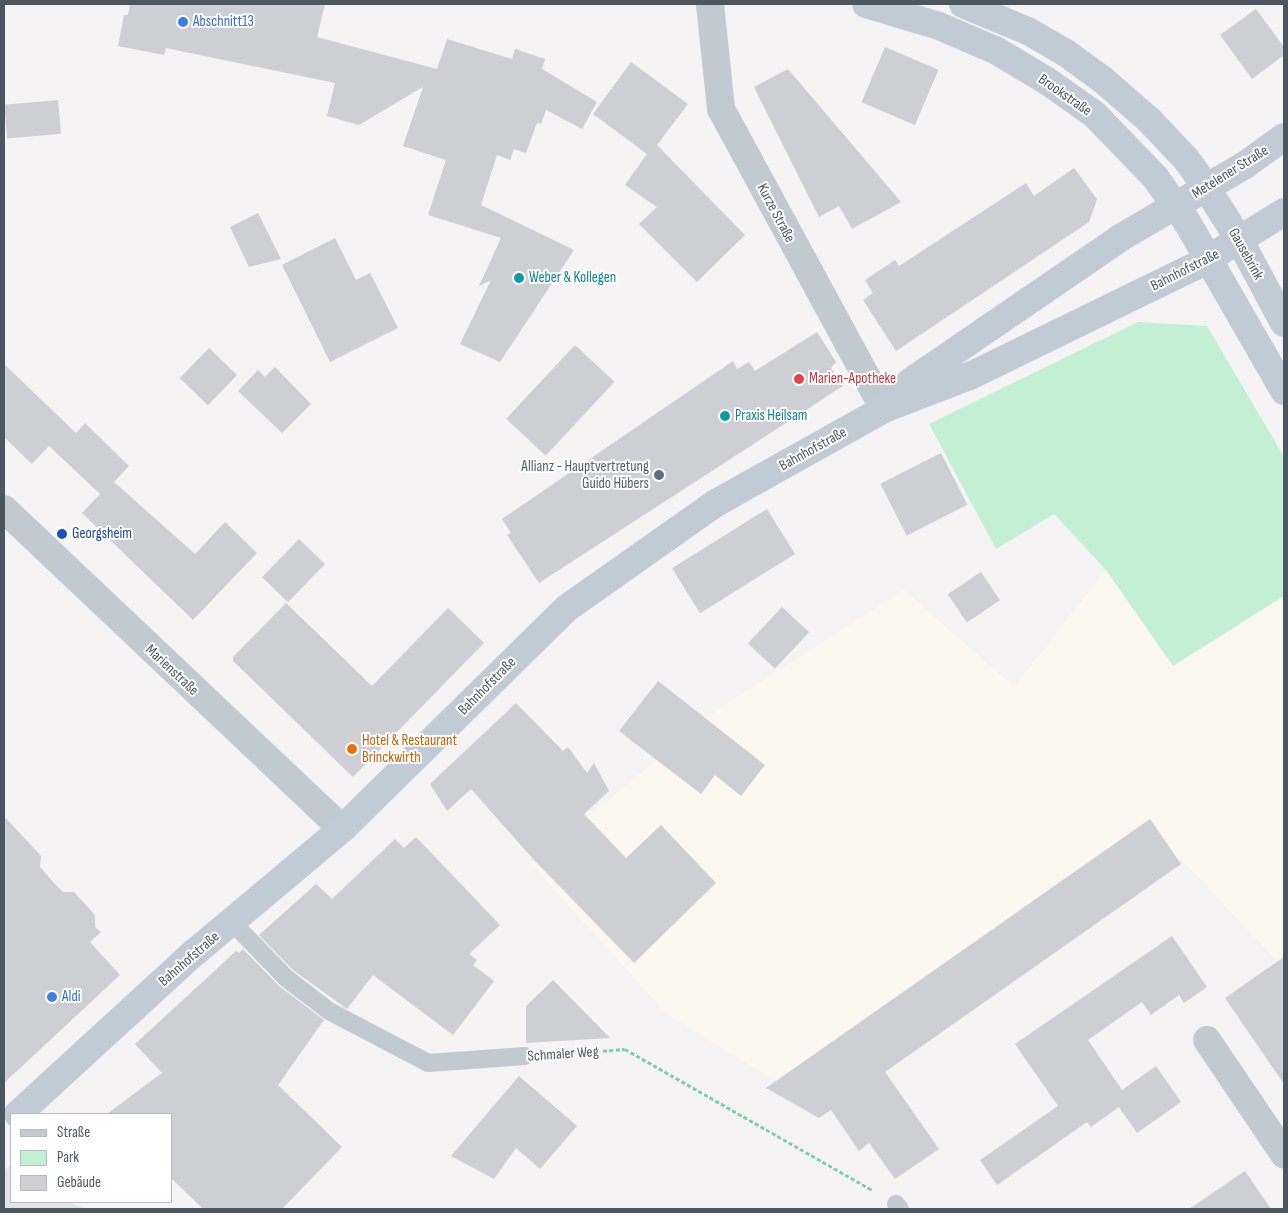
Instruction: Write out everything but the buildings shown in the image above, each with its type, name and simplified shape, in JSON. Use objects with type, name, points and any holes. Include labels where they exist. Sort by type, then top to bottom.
[{"type":"street","name":"Kurze Straße","points":[[710,4],[721,109],[884,409]]},
{"type":"street","name":"Brookstraße","points":[[866,4],[939,26],[997,51],[1048,81],[1112,132],[1155,177],[1210,259]]},
{"type":"street","points":[[963,4],[1028,31],[1103,80],[1149,120],[1186,159],[1206,187]]},
{"type":"street","name":"Metelener Straße","points":[[1175,206],[1284,137]]},
{"type":"street","name":"Gausebrink","points":[[1206,187],[1240,241],[1284,323]]},
{"type":"street","name":"Bahnhofstraße","points":[[884,409],[910,382],[1120,238],[1175,206]]},
{"type":"street","points":[[1240,241],[1284,212]]},
{"type":"street","name":"Bahnhofstraße","points":[[19,1113],[231,922],[342,829],[567,608],[716,503],[884,409],[972,375],[1210,259],[1240,241]]},
{"type":"street","points":[[1210,259],[1284,391]]},
{"type":"street","name":"Marienstraße","points":[[4,509],[342,829]]},
{"type":"street","points":[[1207,1040],[1284,1154]]},
{"type":"lane","name":"Schmaler Weg","points":[[231,922],[286,978],[329,1011],[428,1063],[525,1056]]},
{"type":"path","name":"Schmaler Weg","points":[[525,1056],[625,1049],[898,1207]]},
{"type":"shaded area","points":[[1106,570],[1173,666],[1284,596],[1284,955],[1277,961],[1181,859],[828,1113],[667,1014],[531,864],[717,710],[904,590],[1014,687]]},
{"type":"shaded area","points":[[10,1165],[10,1203],[71,1203],[87,1209],[4,1209],[4,1171]]},
{"type":"green space","points":[[1138,322],[1207,326],[1284,457],[1284,596],[1173,666],[1106,570],[1054,514],[996,549],[929,424]]},
{"type":"place","name":"Abschnitt13","points":[[183,22]]},
{"type":"place","name":"Weber & Kollegen","points":[[519,278]]},
{"type":"place","name":"Marien-Apotheke","points":[[799,379]]},
{"type":"place","name":"Praxis Heilsam","points":[[725,416]]},
{"type":"place","name":"Allianz - Hauptvertretung Guido Hübers","points":[[659,475]]},
{"type":"place","name":"Georgsheim","points":[[62,534]]},
{"type":"place","name":"Hotel & Restaurant Brinckwirth","points":[[352,749]]},
{"type":"place","name":"Aldi","points":[[52,997]]}]
